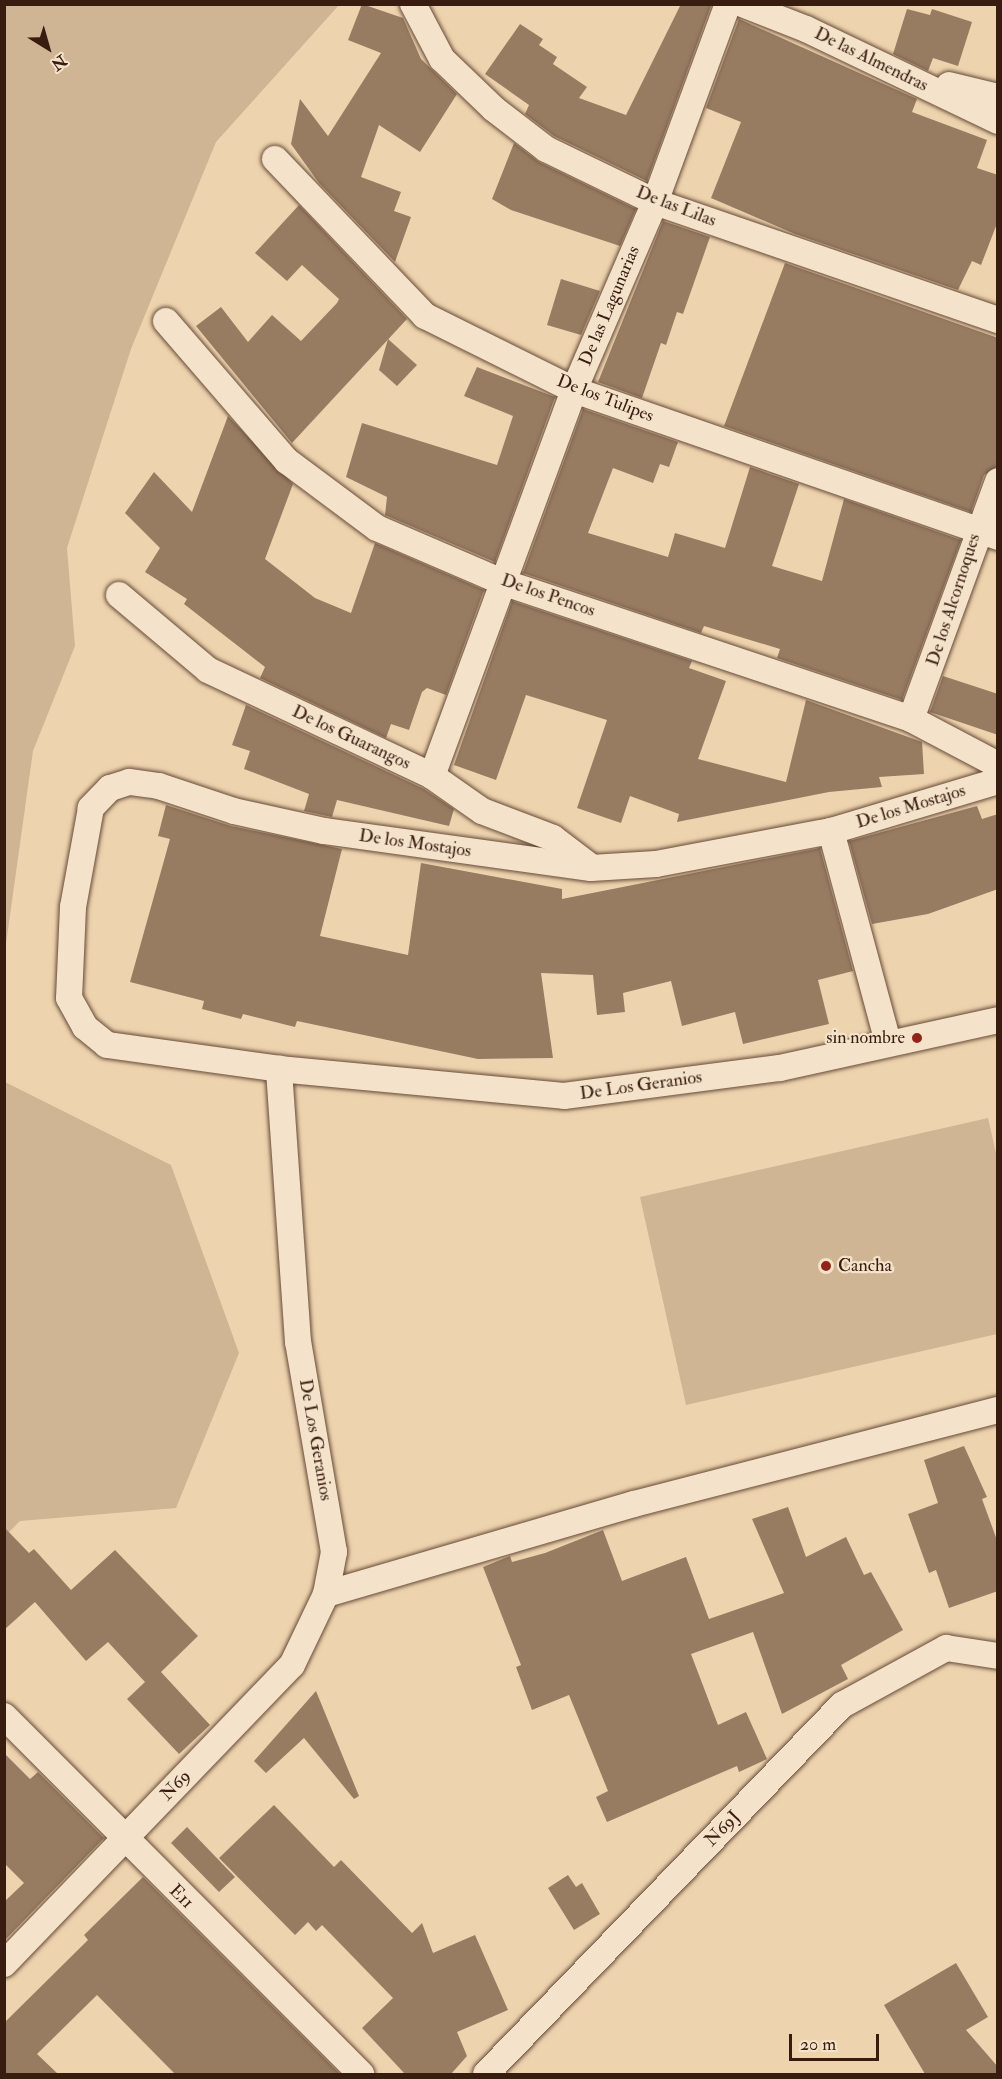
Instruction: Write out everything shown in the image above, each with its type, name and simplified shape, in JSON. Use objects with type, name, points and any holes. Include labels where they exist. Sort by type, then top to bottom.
[{"type":"street","name":"De las Lilas","points":[[413,4],[442,58],[494,109],[546,149],[655,202],[998,320]]},
{"type":"street","name":"De las Lagunarias","points":[[432,776],[505,583],[574,390],[655,202],[728,4]]},
{"type":"street","name":"De las Almendras","points":[[742,4],[900,73],[998,121]]},
{"type":"street","points":[[900,73],[998,97]]},
{"type":"street","name":"De los Tulipes","points":[[275,159],[425,316],[574,390],[987,534]]},
{"type":"street","name":"De los Pencos","points":[[166,321],[286,461],[377,528],[505,583],[910,719],[998,765]]},
{"type":"street","name":"De los Alcornoques","points":[[910,719],[967,573],[987,534],[998,482]]},
{"type":"street","name":"De los Guarangos","points":[[119,595],[208,670],[432,776],[482,811],[553,838],[591,868]]},
{"type":"street","name":"De los Mostajos","points":[[107,1044],[85,1027],[69,999],[73,907],[91,808],[110,788],[129,782],[159,786],[234,811],[324,831],[591,868],[656,864],[831,831],[998,782]]},
{"type":"street","points":[[831,831],[888,1042]]},
{"type":"street","name":"De Los Geranios","points":[[107,1044],[279,1069],[564,1096],[780,1068],[888,1042],[998,1020]]},
{"type":"street","name":"De Los Geranios","points":[[279,1069],[298,1342],[334,1552],[326,1594]]},
{"type":"street","points":[[326,1594],[634,1504],[998,1410]]},
{"type":"street","name":"N69","points":[[4,1964],[292,1665],[326,1594]]},
{"type":"street","name":"N69J","points":[[486,2074],[843,1705],[946,1648],[998,1656]]},
{"type":"street","name":"E11","points":[[4,1716],[124,1840],[361,2074]]},
{"type":"shaded area","points":[[5,4],[339,5],[216,142],[131,349],[67,548],[75,646],[33,751],[5,951]]},
{"type":"shaded area","points":[[5,1082],[171,1165],[239,1353],[176,1508],[20,1521],[5,1536]]},
{"type":"shaded area","name":"Cancha","points":[[988,1118],[998,1162],[997,1334],[686,1405],[640,1197]]},
{"type":"building","points":[[362,4],[403,18],[421,59],[457,94],[420,152],[379,125],[361,177],[401,192],[394,211],[411,217],[395,262],[319,183],[291,144],[300,99],[328,136],[381,53],[348,40]]},
{"type":"building","points":[[681,4],[711,6],[647,181],[554,136],[525,114],[529,105],[485,74],[520,24],[543,39],[539,45],[557,57],[553,64],[587,87],[579,98],[626,115]]},
{"type":"building","points":[[907,9],[930,15],[932,9],[972,22],[958,66],[933,58],[928,71],[893,54]]},
{"type":"building","points":[[739,19],[917,99],[912,112],[987,140],[977,168],[998,175],[998,221],[981,265],[972,261],[958,290],[795,234],[711,198],[741,122],[706,108]]},
{"type":"building","points":[[514,143],[539,162],[636,209],[620,246],[511,210],[492,199]]},
{"type":"building","points":[[299,205],[407,319],[292,443],[196,326],[221,307],[248,342],[272,315],[301,341],[337,303],[339,299],[302,265],[287,281],[255,253]]},
{"type":"building","points":[[663,221],[710,237],[683,314],[677,312],[666,345],[661,343],[642,398],[598,382]]},
{"type":"building","points":[[785,263],[998,338],[998,466],[984,475],[971,512],[724,426]]},
{"type":"building","points":[[561,279],[600,291],[581,335],[547,325]]},
{"type":"building","points":[[388,339],[417,365],[397,386],[379,370]]},
{"type":"building","points":[[477,367],[555,397],[495,562],[385,515],[387,497],[346,477],[362,423],[497,465],[513,416],[464,396]]},
{"type":"building","points":[[583,409],[678,442],[669,467],[660,464],[653,483],[613,468],[588,533],[668,557],[675,533],[725,548],[750,467],[799,484],[772,566],[822,581],[844,499],[961,540],[902,700],[777,658],[780,649],[704,626],[701,633],[523,573]]},
{"type":"building","points":[[228,416],[293,484],[265,559],[315,598],[351,613],[375,543],[484,590],[446,695],[427,688],[422,692],[409,730],[391,724],[386,738],[260,678],[265,667],[184,604],[187,599],[145,572],[160,548],[125,513],[154,472],[192,512]]},
{"type":"building","points":[[512,601],[692,661],[689,668],[726,681],[698,759],[786,782],[806,700],[922,742],[924,774],[879,777],[882,787],[829,792],[677,822],[679,814],[630,796],[621,823],[577,808],[607,720],[526,695],[496,780],[454,765]]},
{"type":"building","points":[[943,676],[998,694],[998,735],[930,712]]},
{"type":"building","points":[[246,705],[424,789],[454,809],[449,826],[337,800],[332,817],[304,811],[309,794],[244,769],[250,751],[232,745]]},
{"type":"building","points":[[166,805],[231,826],[342,849],[320,936],[408,955],[421,863],[562,889],[562,899],[820,848],[853,971],[818,980],[829,1024],[743,1044],[735,1012],[682,1026],[671,981],[623,993],[625,1012],[597,1015],[593,975],[541,973],[553,1058],[478,1059],[297,1021],[295,1027],[243,1014],[241,1019],[202,1009],[204,1001],[130,982],[170,839],[158,836]]},
{"type":"building","points":[[977,806],[982,819],[998,814],[998,889],[928,914],[872,924],[849,841]]},
{"type":"building","points":[[964,1446],[987,1497],[982,1499],[998,1543],[998,1591],[949,1608],[936,1570],[929,1573],[908,1514],[938,1503],[924,1460]]},
{"type":"building","points":[[788,1507],[806,1557],[846,1537],[864,1575],[871,1572],[903,1630],[841,1665],[848,1679],[782,1714],[753,1632],[691,1654],[718,1725],[746,1712],[767,1759],[739,1772],[737,1766],[607,1822],[596,1797],[608,1791],[569,1695],[532,1710],[516,1667],[521,1665],[483,1567],[510,1556],[512,1562],[545,1553],[603,1530],[622,1581],[686,1557],[709,1619],[784,1593],[752,1519]]},
{"type":"building","points":[[4,1527],[29,1553],[34,1549],[71,1590],[115,1550],[198,1636],[161,1672],[210,1725],[179,1754],[127,1699],[145,1682],[108,1642],[86,1661],[35,1602],[4,1630]]},
{"type":"building","points":[[316,1691],[359,1796],[354,1799],[304,1738],[266,1773],[254,1761]]},
{"type":"building","points":[[4,1753],[30,1779],[38,1772],[104,1838],[4,1941],[4,1902],[24,1883],[4,1863]]},
{"type":"building","points":[[274,1805],[334,1867],[341,1860],[412,1933],[422,1923],[433,1953],[475,1935],[508,2010],[457,2032],[467,2056],[451,2074],[405,2074],[362,2028],[393,1998],[322,1925],[316,1931],[308,1922],[295,1935],[219,1858]]},
{"type":"building","points":[[187,1827],[235,1877],[219,1892],[171,1843]]},
{"type":"building","points":[[568,1875],[576,1887],[582,1883],[600,1914],[574,1930],[548,1888]]},
{"type":"building","points":[[143,1877],[340,2074],[175,2074],[97,1995],[37,2054],[58,2074],[4,2074],[4,2023],[88,1940],[84,1935]]},
{"type":"building","points":[[956,1963],[988,2017],[966,2030],[998,2067],[998,2074],[925,2074],[884,2005]]},
{"type":"place","name":"sin nombre","points":[[917,1038]]},
{"type":"place","name":"Cancha","points":[[826,1266]]}]
